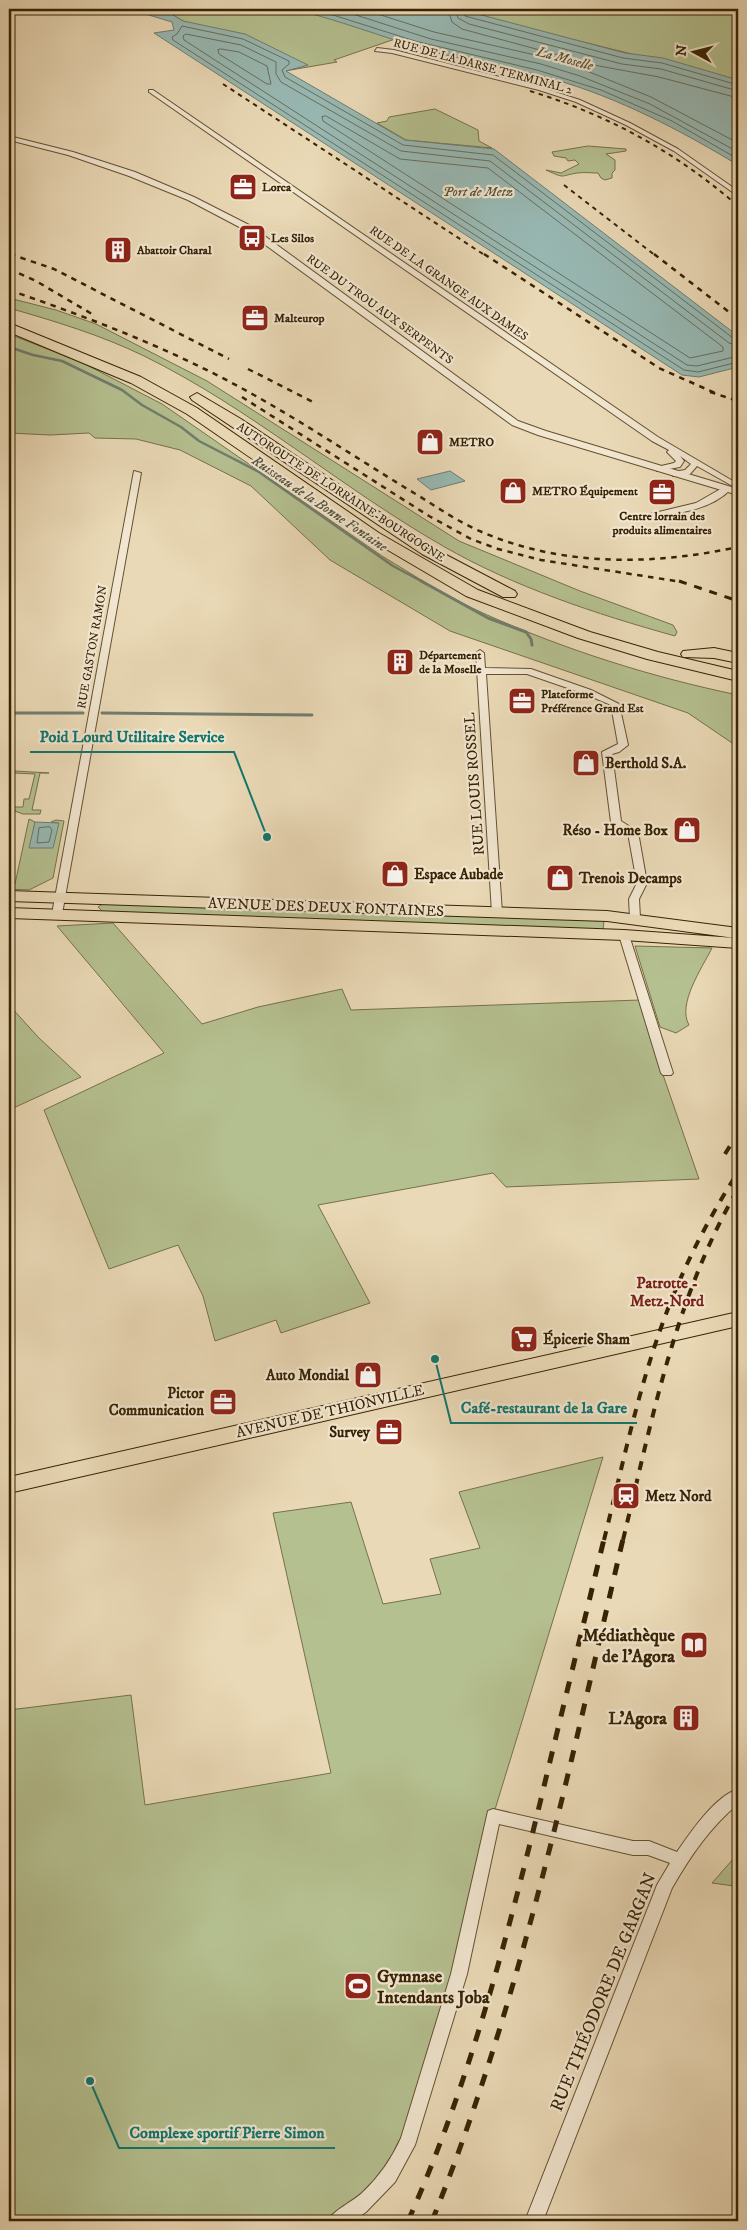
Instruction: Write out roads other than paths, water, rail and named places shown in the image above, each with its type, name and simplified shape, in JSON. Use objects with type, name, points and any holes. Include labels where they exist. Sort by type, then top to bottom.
[{"type":"highway","points":[[9,316],[60,333]]},
{"type":"highway","name":"AUTOROUTE DE LORRAINE-BOURGOGNE","points":[[9,327],[136,380],[192,411],[374,536],[472,593],[592,638],[653,656],[738,676]]},
{"type":"highway","name":"AUTOROUTE DE LORRAINE-BOURGOGNE","points":[[186,391],[393,529],[498,589],[566,617],[643,642],[738,665]]},
{"type":"highway","points":[[472,593],[503,610],[574,641],[686,676],[738,688]]},
{"type":"highway","points":[[689,654],[714,653],[738,658]]},
{"type":"main road","name":"AVENUE DES DEUX FONTAINES","points":[[9,896],[639,919],[738,933]]},
{"type":"main road","name":"AVENUE DES DEUX FONTAINES","points":[[9,913],[624,935],[738,944]]},
{"type":"main road","name":"AVENUE DE THIONVILLE","points":[[9,1485],[738,1318]]},
{"type":"street","name":"RUE DE LA DARSE TERMINAL 2","points":[[377,50],[400,53],[540,89],[578,101],[628,124],[676,150],[738,194]]},
{"type":"street","name":"RUE DE LA GRANGE AUX DAMES","points":[[151,91],[656,440],[738,487]]},
{"type":"street","name":"RUE DU TROU AUX SERPENTS","points":[[9,138],[116,169],[190,199],[248,228],[516,423],[542,434],[738,492]]},
{"type":"street","points":[[656,440],[680,461],[677,465],[660,469]]},
{"type":"street","points":[[676,474],[687,472],[695,464],[694,462]]},
{"type":"street","name":"RUE GASTON RAMON","points":[[57,914],[136,473]]},
{"type":"street","points":[[646,516],[689,508],[717,497],[727,489]]},
{"type":"street","name":"RUE LOUIS ROSSEL","points":[[480,653],[497,913]]},
{"type":"street","points":[[481,671],[528,671],[615,704],[623,745],[616,750],[607,752],[616,822],[634,832],[642,884],[634,899],[642,936]]},
{"type":"street","points":[[624,935],[666,1073]]},
{"type":"street","name":"RUE THÉODORE DE GARGAN","points":[[534,2221],[661,1894],[679,1860],[710,1821],[738,1795]]},
{"type":"street","points":[[336,2221],[359,2207],[384,2183],[402,2155],[409,2138],[459,1974],[494,1816],[624,1846],[649,1848],[679,1860]]},
{"type":"water","name":"Port de Metz","points":[[129,9],[163,9],[183,21],[245,34],[308,65],[286,71],[405,140],[494,149],[738,336],[738,367],[699,377],[682,375],[154,33],[174,30],[172,22]]},
{"type":"water","name":"La Moselle","points":[[293,9],[459,9],[625,53],[663,58],[738,80],[738,165],[694,139],[648,116],[578,87],[538,75],[427,50]]},
{"type":"water","points":[[450,471],[465,481],[431,490],[417,479]]},
{"type":"water","points":[[35,822],[59,823],[53,848],[29,848]]},
{"type":"waterway","name":"Ruisseau de la Bonne Fontaine","points":[[9,347],[33,355],[62,361],[122,390],[142,405],[181,427],[199,441],[259,472],[393,566],[423,582]]},
{"type":"waterway","name":"Ruisseau de la Bonne Fontaine","points":[[421,581],[488,618],[526,632],[531,639],[532,645]]},
{"type":"waterway","name":"Ruisseau de la Bonne Fontaine","points":[[9,713],[83,713]]},
{"type":"waterway","name":"Ruisseau de la Bonne Fontaine","points":[[102,713],[312,715]]},
{"type":"railway","points":[[223,84],[486,256]]},
{"type":"railway","points":[[530,91],[587,112],[640,137],[666,152],[738,206]]},
{"type":"railway","points":[[564,185],[656,256]]},
{"type":"railway","points":[[9,254],[14,256]]},
{"type":"railway","points":[[10,254],[54,269],[229,359]]},
{"type":"railway","points":[[484,254],[659,368],[715,393]]},
{"type":"railway","points":[[654,254],[738,319]]},
{"type":"railway","points":[[9,269],[36,281],[92,314]]},
{"type":"railway","points":[[9,290],[72,312],[134,337],[225,379],[295,419],[458,520],[505,541],[537,550],[570,556],[637,560],[671,558],[738,547]]},
{"type":"railway","points":[[248,369],[313,402]]},
{"type":"railway","points":[[710,392],[738,401]]},
{"type":"railway","points":[[242,397],[429,516],[471,539],[498,549],[541,560],[682,582]]},
{"type":"railway","points":[[682,582],[738,601]]},
{"type":"railway","points":[[725,1154],[738,1133]]},
{"type":"railway","points":[[604,1540],[635,1413],[664,1319],[697,1244],[738,1172]]},
{"type":"railway","points":[[623,1540],[656,1405],[682,1316],[716,1230],[738,1189]]},
{"type":"railway","points":[[408,2221],[449,2119],[467,2068],[499,1963],[527,1857],[604,1539]]},
{"type":"railway","points":[[432,2221],[464,2138],[492,2054],[541,1884],[623,1539]]},
{"type":"place","name":"Lorca","points":[[243,187]]},
{"type":"place","name":"Les Silos","points":[[252,238]]},
{"type":"place","name":"Abattoir Charal","points":[[118,250]]},
{"type":"place","name":"Malteurop","points":[[255,318]]},
{"type":"place","name":"METRO","points":[[430,442]]},
{"type":"place","name":"METRO Équipement","points":[[513,491]]},
{"type":"place","name":"Centre lorrain des produits alimentaires","points":[[662,492]]},
{"type":"place","name":"Département de la Moselle","points":[[400,662]]},
{"type":"place","name":"Plateforme Préférence Grand Est","points":[[522,701]]},
{"type":"place","name":"Berthold S.A.","points":[[586,763]]},
{"type":"place","name":"Réso - Home Box","points":[[687,830]]},
{"type":"place","name":"Poid Lourd Utilitaire Service","points":[[267,837]]},
{"type":"place","name":"Espace Aubade","points":[[395,874]]},
{"type":"place","name":"Trenois Decamps","points":[[560,878]]},
{"type":"place","name":"Épicerie Sham","points":[[524,1339]]},
{"type":"place","name":"Café-restaurant de la Gare","points":[[435,1359]]},
{"type":"place","name":"Auto Mondial","points":[[368,1375]]},
{"type":"place","name":"Pictor Communication","points":[[223,1402]]},
{"type":"place","name":"Survey","points":[[389,1432]]},
{"type":"place","name":"Metz Nord","points":[[626,1496]]},
{"type":"place","name":"Médiathèque de l'Agora","points":[[694,1645]]},
{"type":"place","name":"L'Agora","points":[[686,1718]]},
{"type":"place","name":"Gymnase Intendants Joba","points":[[358,1986]]},
{"type":"place","name":"Complexe sportif Pierre Simon","points":[[90,2081]]},
{"type":"district","name":"Patrotte - Metz-Nord","points":[[667,1291]]}]
